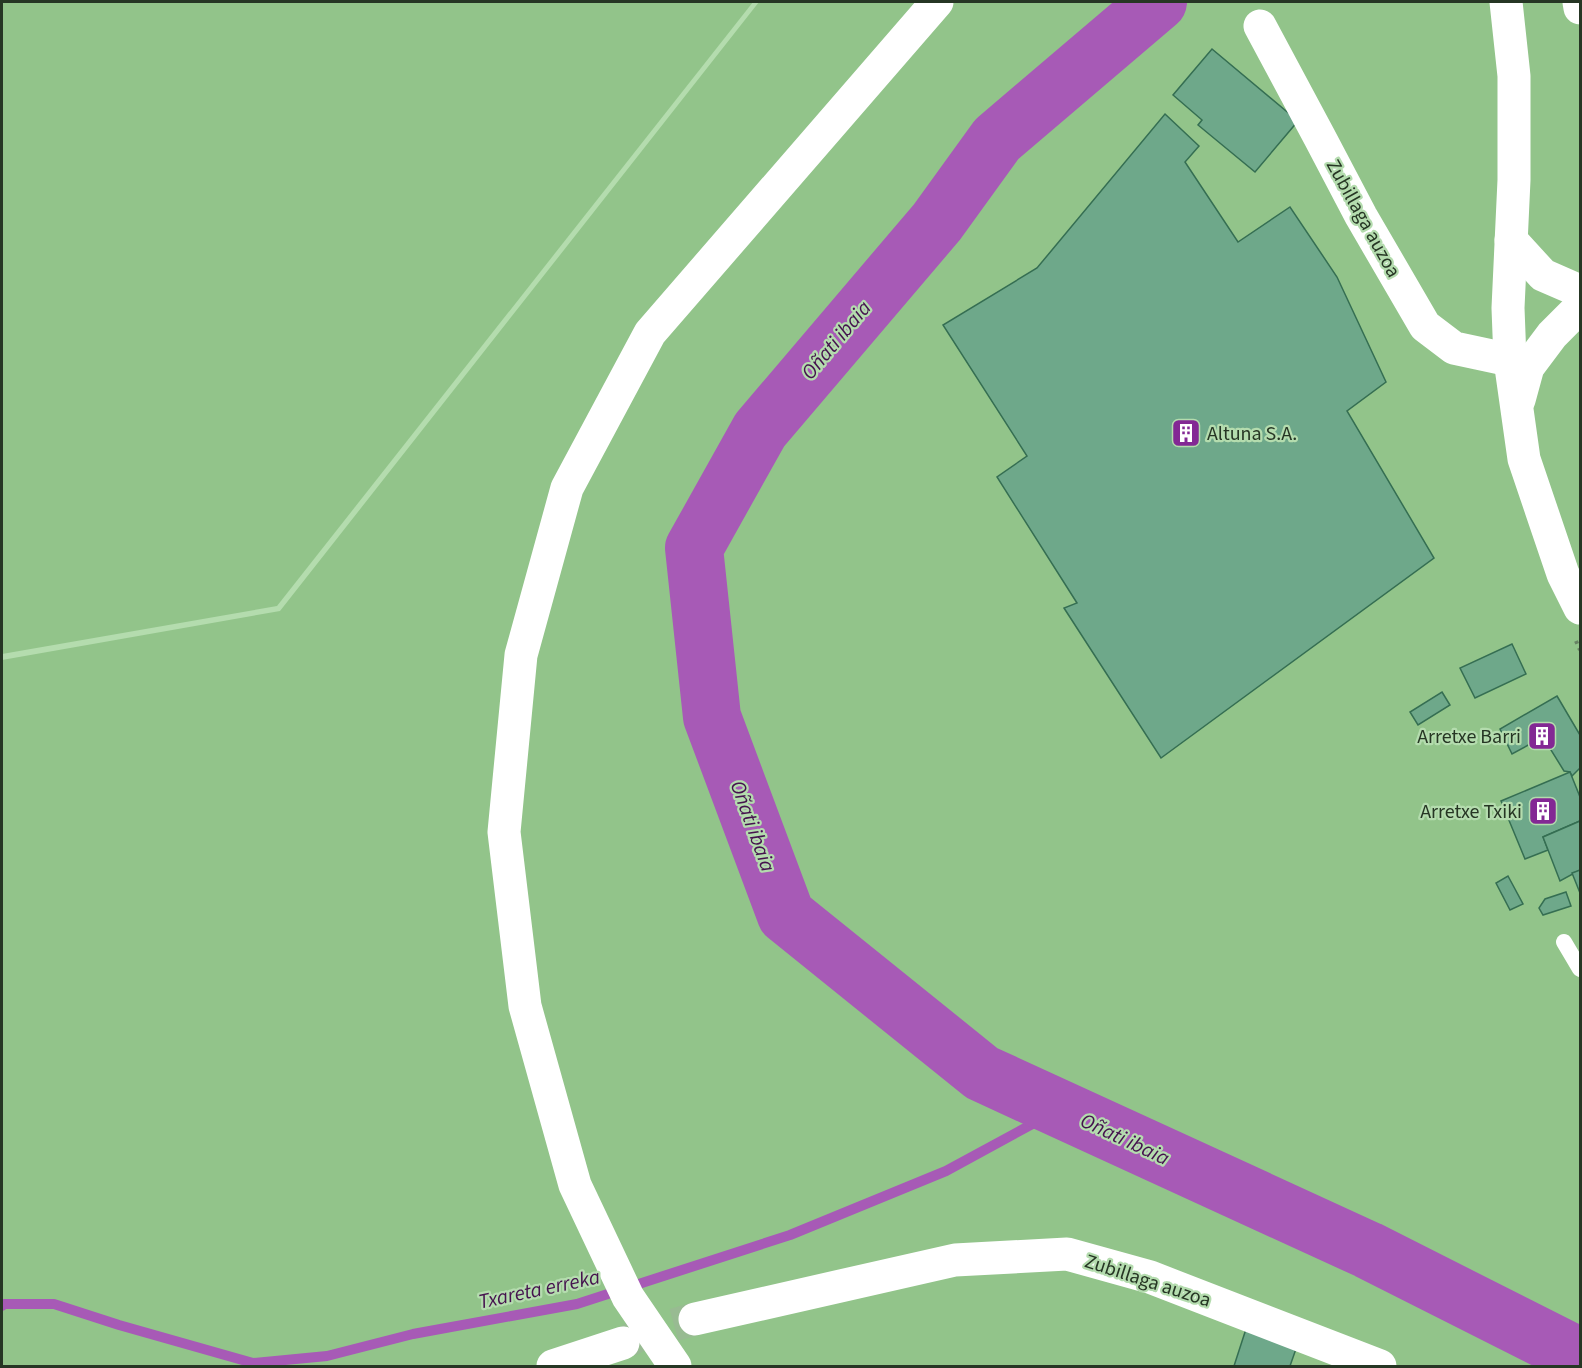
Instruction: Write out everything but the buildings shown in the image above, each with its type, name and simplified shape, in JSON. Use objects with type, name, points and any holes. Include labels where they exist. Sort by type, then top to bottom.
[{"type":"street","points":[[675,1366],[628,1297],[575,1185],[525,1006],[504,832],[520,655],[567,488],[650,333],[937,2]]},
{"type":"street","points":[[1506,2],[1514,76],[1514,180],[1508,308],[1510,360],[1524,459],[1563,574],[1581,609]]},
{"type":"street","points":[[1579,2],[1581,8]]},
{"type":"street","name":"Zubillaga auzoa","points":[[1260,26],[1360,216],[1425,326],[1454,348],[1510,360]]},
{"type":"street","points":[[1511,240],[1543,275],[1581,291]]},
{"type":"street","points":[[1517,408],[1528,367],[1552,335],[1581,308]]},
{"type":"street","name":"Zubillaga auzoa","points":[[695,1319],[955,1260],[1066,1254],[1150,1277],[1380,1366]]},
{"type":"street","points":[[553,1366],[623,1343]]},
{"type":"lane","points":[[1564,942],[1581,969]]},
{"type":"green space","points":[[2,2],[753,2],[277,606],[2,654]]},
{"type":"green space","points":[[759,2],[1580,2],[1580,1366],[2,1366],[2,660],[280,611]]},
{"type":"waterway","name":"Oñati ibaia","points":[[1158,2],[997,139],[937,222],[760,430],[694,548],[712,717],[786,915],[982,1073],[1368,1250],[1580,1357]]},
{"type":"waterway","name":"Txareta erreka","points":[[2,1306],[4,1304],[54,1304],[253,1363],[327,1356],[413,1334],[577,1304],[790,1235],[946,1171],[1060,1109]]},
{"type":"tunnel","points":[[628,1341],[641,1334],[695,1319]]},
{"type":"place","name":"Altuna S.A.","points":[[1186,433]]},
{"type":"place","name":"Arretxe Barri","points":[[1542,736]]},
{"type":"place","name":"Arretxe Txiki","points":[[1543,811]]}]
